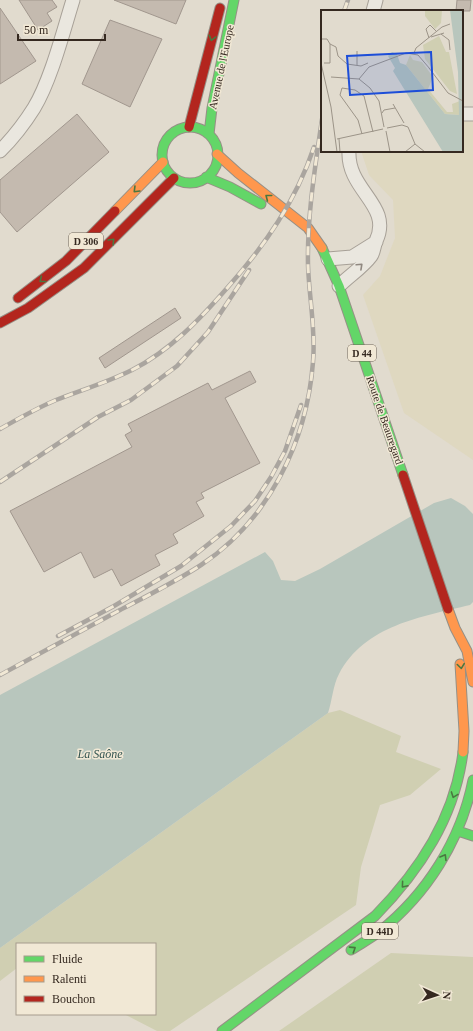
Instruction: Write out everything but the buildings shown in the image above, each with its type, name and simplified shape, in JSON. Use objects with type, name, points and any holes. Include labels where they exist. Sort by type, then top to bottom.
[{"type":"main road","name":"Avenue de l'Europe","points":[[189,127],[222,0]]},
{"type":"main road","name":"Avenue de l'Europe","points":[[209,134],[212,108],[234,0]]},
{"type":"main road","points":[[189,127],[196,128],[209,134],[218,154],[215,167],[206,177],[190,183],[174,178],[163,162],[162,154],[167,139],[173,132],[189,127]]},
{"type":"main road","name":"Route de Beauregard","points":[[218,154],[238,173],[308,228],[320,243],[328,259],[339,286],[455,628],[467,652],[473,682]]},
{"type":"main road","name":"D 306","points":[[11,303],[32,289],[66,261],[163,162]]},
{"type":"main road","name":"Route de Beauregard","points":[[206,177],[230,187],[298,221]]},
{"type":"main road","name":"D 306","points":[[0,323],[28,308],[84,268],[174,178]]},
{"type":"main road","name":"Route de Beauregard","points":[[446,816],[459,777],[464,746],[462,673],[455,628]]},
{"type":"main road","points":[[446,816],[469,820],[473,780]]},
{"type":"main road","points":[[446,816],[458,831],[473,836]]},
{"type":"main road","name":"D 44D","points":[[222,1031],[260,1004],[384,907],[409,879],[421,861],[446,816]]},
{"type":"main road","name":"D 44D","points":[[342,956],[379,932],[403,910],[437,868],[458,831],[469,820]]},
{"type":"main road","name":"D 44D","points":[[260,1004],[321,968]]},
{"type":"street","points":[[0,151],[15,136],[35,106],[49,72],[73,0]]},
{"type":"street","points":[[373,10],[376,0]]},
{"type":"street","points":[[339,286],[372,255],[380,233],[379,217],[375,208],[355,181],[349,160],[349,152]]},
{"type":"street","points":[[328,259],[352,257],[376,242]]},
{"type":"shaded area","points":[[463,120],[473,120],[473,460],[404,413],[363,295],[380,276],[395,238],[393,200],[369,175],[361,152],[463,152]]},
{"type":"green space","points":[[340,710],[401,736],[396,752],[441,769],[410,795],[380,805],[361,867],[356,905],[170,1031],[157,1031],[126,1015],[156,1015],[156,943],[16,943],[16,969],[0,981],[0,948],[328,713]]},
{"type":"green space","points":[[391,953],[473,957],[473,1031],[279,1031]]},
{"type":"water","name":"La Saône","points":[[451,498],[465,506],[473,514],[473,602],[470,605],[414,619],[379,634],[364,644],[350,657],[339,674],[335,683],[328,713],[0,948],[0,695],[265,552],[273,561],[281,580],[295,581],[320,569],[434,503]]},
{"type":"railway","points":[[344,10],[348,0]]},
{"type":"railway","points":[[0,675],[161,589],[201,565],[225,547],[265,502],[293,449],[303,421],[309,392],[313,362],[314,338],[308,247],[312,192],[321,126]]},
{"type":"railway","points":[[0,429],[49,403],[132,370],[160,353],[184,333],[207,311],[242,271],[267,238],[289,204],[307,167],[314,147]]},
{"type":"railway","points":[[0,482],[98,417],[131,400],[177,366],[208,332],[249,270]]},
{"type":"railway","points":[[58,636],[114,606],[181,566],[231,526],[255,501],[271,477],[285,451],[301,405]]},
{"type":"traffic: fast","points":[[209,134],[212,108],[234,0]]},
{"type":"traffic: fast","points":[[190,127],[201,129],[210,135],[216,144],[218,155],[216,166],[210,175],[201,181],[190,183],[179,181],[170,175],[164,166],[162,155],[164,144],[170,135],[179,129],[190,127]]},
{"type":"traffic: fast","points":[[206,177],[230,187],[261,204]]},
{"type":"traffic: fast","points":[[322,248],[339,286],[403,475]]},
{"type":"traffic: fast","points":[[222,1031],[375,916],[407,880],[421,861],[444,820],[459,776],[463,752]]},
{"type":"traffic: fast","points":[[351,950],[376,935],[412,901],[427,883],[440,864],[460,824],[473,780]]},
{"type":"traffic: fast","points":[[458,831],[473,836]]},
{"type":"traffic: slow","points":[[217,154],[238,173],[308,228],[322,248]]},
{"type":"traffic: slow","points":[[115,211],[163,162]]},
{"type":"traffic: slow","points":[[448,609],[455,628],[467,651],[473,682]]},
{"type":"traffic: slow","points":[[460,664],[464,731],[463,752]]},
{"type":"traffic: jam","points":[[189,127],[220,8]]},
{"type":"traffic: jam","points":[[0,323],[28,308],[84,268],[174,178]]},
{"type":"traffic: jam","points":[[18,298],[66,261],[115,211]]},
{"type":"traffic: jam","points":[[403,475],[448,609]]}]
